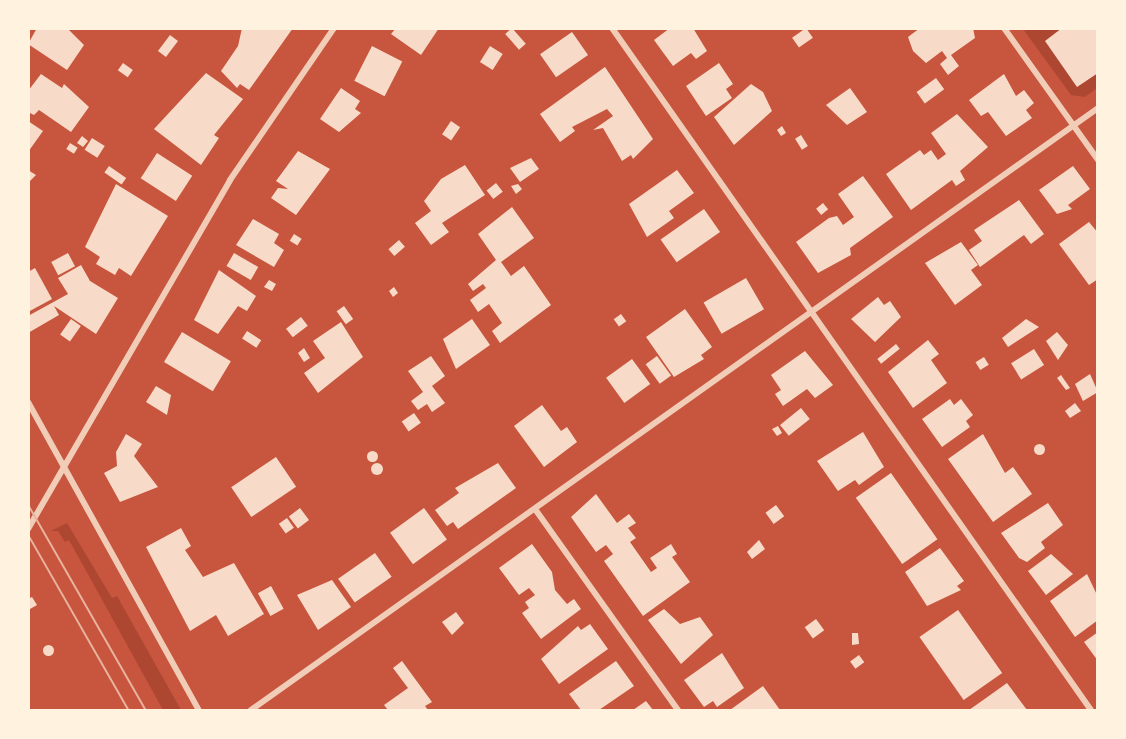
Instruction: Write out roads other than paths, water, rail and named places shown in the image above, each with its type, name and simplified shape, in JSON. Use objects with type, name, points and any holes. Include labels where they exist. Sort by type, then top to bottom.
[{"type":"street","points":[[28,529],[66,472],[230,180],[334,28]]},
{"type":"street","points":[[612,28],[1091,711]]},
{"type":"street","points":[[1004,28],[1098,160]]},
{"type":"street","points":[[251,711],[812,314],[1098,108]]},
{"type":"street","points":[[28,402],[199,711]]},
{"type":"street","points":[[535,509],[678,711]]},
{"type":"tram line","points":[[28,504],[146,710]]},
{"type":"tram line","points":[[28,534],[129,710]]}]
